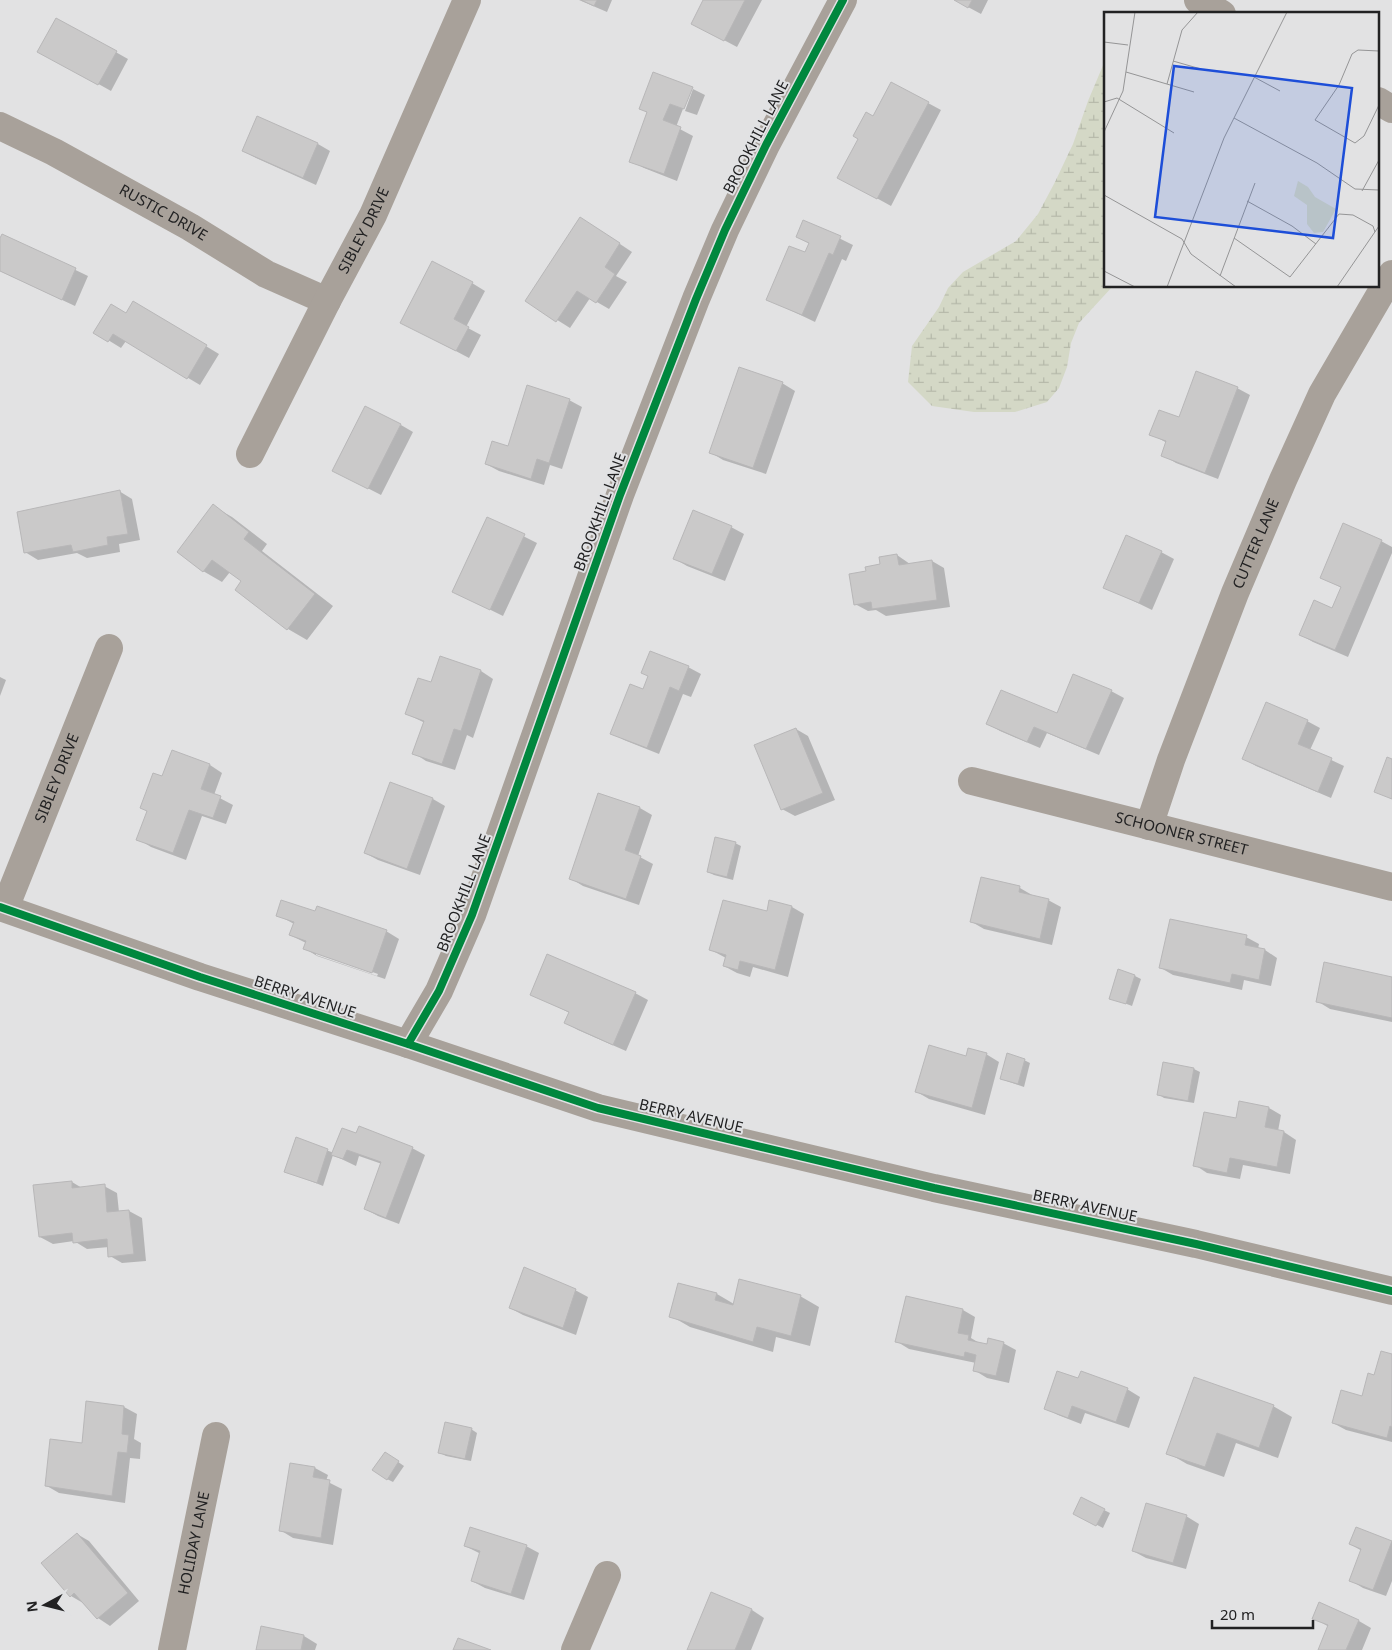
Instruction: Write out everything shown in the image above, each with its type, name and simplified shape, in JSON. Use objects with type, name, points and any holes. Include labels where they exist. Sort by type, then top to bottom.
[{"type":"street","name":"SIBLEY DRIVE","points":[[250,454],[327,301],[373,215],[467,0]]},
{"type":"street","name":"BROOKHILL LANE","points":[[408,1044],[439,991],[472,915],[620,495],[696,299],[725,230],[766,145],[843,0]]},
{"type":"street","points":[[1198,0],[1219,12]]},
{"type":"street","points":[[1380,102],[1392,109]]},
{"type":"street","name":"RUSTIC DRIVE","points":[[0,126],[54,152],[173,218],[266,274],[327,301]]},
{"type":"street","name":"CUTTER LANE","points":[[1149,826],[1171,760],[1235,593],[1283,480],[1322,394],[1392,274]]},
{"type":"street","name":"SIBLEY DRIVE","points":[[2,907],[109,648]]},
{"type":"street","name":"SCHOONER STREET","points":[[972,781],[1392,887]]},
{"type":"street","name":"BERRY AVENUE","points":[[2,907],[200,977],[598,1108],[934,1188],[1187,1242],[1392,1291]]},
{"type":"street","name":"HOLIDAY LANE","points":[[172,1650],[216,1436]]},
{"type":"street","points":[[575,1650],[607,1575]]},
{"type":"green space","points":[[1104,63],[1104,288],[1111,288],[1079,323],[1071,343],[1067,367],[1059,388],[1047,402],[1015,412],[974,412],[932,406],[908,382],[912,346],[939,307],[948,288],[963,272],[1016,241],[1038,214],[1073,144]]},
{"type":"building","points":[[581,0],[597,0],[594,6]]},
{"type":"building","points":[[703,0],[745,0],[724,41],[691,24]]},
{"type":"building","points":[[954,0],[972,0],[968,8]]},
{"type":"building","points":[[56,18],[117,51],[98,85],[37,52]]},
{"type":"building","points":[[653,72],[693,87],[684,109],[670,104],[663,120],[681,127],[664,174],[629,162],[647,112],[639,109]]},
{"type":"building","points":[[891,82],[929,102],[877,199],[837,178],[858,139],[853,136],[866,112],[873,116]]},
{"type":"building","points":[[257,116],[318,143],[303,178],[242,151]]},
{"type":"building","points":[[580,217],[620,243],[605,267],[615,274],[596,303],[577,291],[556,322],[525,301]]},
{"type":"building","points":[[803,220],[841,236],[833,255],[829,253],[802,315],[766,300],[789,246],[805,252],[809,243],[796,237]]},
{"type":"building","points":[[2,234],[76,268],[62,300],[0,271],[0,238]]},
{"type":"building","points":[[432,261],[473,282],[454,319],[469,327],[456,351],[400,323]]},
{"type":"building","points":[[133,301],[207,345],[187,379],[113,334],[108,342],[93,333],[111,304],[126,313]]},
{"type":"building","points":[[739,367],[783,382],[753,468],[709,453]]},
{"type":"building","points":[[1196,371],[1238,387],[1205,473],[1161,456],[1166,441],[1149,435],[1159,410],[1179,417]]},
{"type":"building","points":[[527,385],[570,399],[549,463],[537,459],[531,479],[485,464],[492,441],[508,446]]},
{"type":"building","points":[[365,406],[401,424],[368,489],[332,471]]},
{"type":"building","points":[[120,490],[128,534],[107,537],[108,545],[73,552],[71,545],[24,553],[17,512]]},
{"type":"building","points":[[213,504],[249,532],[244,539],[315,594],[287,630],[235,590],[241,581],[212,560],[203,572],[177,552]]},
{"type":"building","points":[[693,510],[732,526],[712,574],[673,559]]},
{"type":"building","points":[[487,517],[525,534],[490,610],[452,592]]},
{"type":"building","points":[[1343,523],[1382,540],[1335,650],[1299,635],[1314,600],[1332,608],[1341,587],[1320,578]]},
{"type":"building","points":[[1126,535],[1162,551],[1139,603],[1103,588]]},
{"type":"building","points":[[897,554],[899,565],[932,560],[937,600],[872,609],[871,602],[854,605],[849,574],[866,571],[865,567],[880,564],[879,557]]},
{"type":"building","points":[[650,651],[689,666],[679,691],[670,687],[647,748],[610,734],[630,684],[643,689],[648,676],[641,673]]},
{"type":"building","points":[[440,656],[481,670],[461,731],[454,729],[442,764],[412,754],[424,721],[405,714],[418,678],[431,682]]},
{"type":"building","points":[[1073,674],[1112,690],[1086,749],[1034,727],[1027,742],[986,724],[1001,690],[1057,713]]},
{"type":"building","points":[[1266,702],[1308,720],[1298,744],[1332,758],[1318,792],[1242,759]]},
{"type":"building","points":[[796,728],[823,793],[781,810],[754,745]]},
{"type":"building","points":[[172,750],[210,764],[201,789],[221,796],[213,818],[189,810],[173,853],[136,840],[147,811],[140,808],[153,773],[162,776]]},
{"type":"building","points":[[1387,757],[1392,759],[1392,799],[1374,792]]},
{"type":"building","points":[[390,782],[433,798],[407,869],[364,853]]},
{"type":"building","points":[[598,793],[640,807],[625,850],[641,856],[626,899],[569,879]]},
{"type":"building","points":[[715,837],[736,842],[727,877],[707,872]]},
{"type":"building","points":[[981,877],[1020,886],[1019,892],[1049,899],[1040,939],[970,922]]},
{"type":"building","points":[[281,900],[315,911],[317,906],[387,930],[372,973],[303,949],[306,941],[289,935],[294,922],[276,916]]},
{"type":"building","points":[[723,900],[767,911],[769,900],[792,906],[775,970],[740,961],[738,970],[723,966],[726,955],[709,950]]},
{"type":"building","points":[[1170,919],[1247,935],[1245,945],[1265,949],[1259,980],[1232,974],[1230,983],[1159,968]]},
{"type":"building","points":[[547,954],[636,992],[613,1045],[564,1023],[569,1012],[530,995]]},
{"type":"building","points":[[1324,962],[1392,977],[1392,1018],[1316,1002]]},
{"type":"building","points":[[1118,969],[1135,975],[1126,1004],[1109,999]]},
{"type":"building","points":[[929,1045],[966,1056],[968,1048],[987,1053],[972,1108],[915,1092]]},
{"type":"building","points":[[1007,1053],[1025,1059],[1018,1084],[1000,1079]]},
{"type":"building","points":[[1163,1062],[1194,1068],[1188,1101],[1157,1095]]},
{"type":"building","points":[[1239,1101],[1269,1107],[1265,1127],[1284,1131],[1277,1167],[1230,1158],[1227,1173],[1193,1166],[1204,1112],[1236,1118]]},
{"type":"building","points":[[359,1126],[413,1147],[386,1218],[364,1209],[381,1162],[347,1150],[343,1159],[331,1155],[342,1128],[356,1133]]},
{"type":"building","points":[[296,1137],[328,1149],[317,1183],[284,1172]]},
{"type":"building","points":[[72,1181],[72,1188],[105,1184],[107,1212],[129,1210],[134,1254],[108,1257],[107,1239],[73,1243],[72,1233],[39,1237],[33,1185]]},
{"type":"building","points":[[524,1267],[576,1289],[563,1328],[509,1308]]},
{"type":"building","points":[[739,1279],[801,1295],[791,1336],[757,1327],[753,1342],[669,1317],[678,1283],[717,1293],[715,1300],[733,1305]]},
{"type":"building","points":[[906,1296],[963,1309],[958,1333],[969,1335],[968,1340],[987,1344],[988,1338],[1004,1342],[996,1376],[973,1371],[976,1355],[965,1352],[964,1357],[895,1342]]},
{"type":"building","points":[[1381,1351],[1392,1354],[1392,1427],[1390,1426],[1387,1438],[1332,1423],[1341,1390],[1362,1396],[1368,1373],[1374,1375]]},
{"type":"building","points":[[1057,1371],[1078,1378],[1081,1371],[1128,1388],[1116,1422],[1072,1406],[1068,1418],[1044,1409]]},
{"type":"building","points":[[1194,1377],[1274,1405],[1259,1448],[1217,1433],[1205,1467],[1166,1454]]},
{"type":"building","points":[[86,1401],[124,1406],[122,1434],[129,1435],[127,1453],[118,1452],[112,1496],[45,1486],[50,1439],[82,1443]]},
{"type":"building","points":[[445,1422],[472,1428],[465,1459],[438,1453]]},
{"type":"building","points":[[385,1452],[399,1461],[387,1480],[372,1470]]},
{"type":"building","points":[[290,1463],[315,1467],[313,1477],[330,1480],[321,1538],[279,1531]]},
{"type":"building","points":[[1081,1497],[1105,1509],[1096,1526],[1073,1514]]},
{"type":"building","points":[[1146,1503],[1187,1515],[1173,1563],[1132,1551]]},
{"type":"building","points":[[470,1527],[527,1545],[511,1594],[471,1581],[480,1551],[464,1546]]},
{"type":"building","points":[[1356,1527],[1392,1541],[1373,1590],[1349,1581],[1361,1549],[1349,1544]]},
{"type":"building","points":[[77,1533],[128,1593],[97,1619],[74,1593],[70,1597],[41,1563]]},
{"type":"building","points":[[711,1592],[752,1609],[735,1650],[687,1650]]},
{"type":"building","points":[[1319,1602],[1359,1620],[1346,1650],[1318,1650],[1328,1625],[1312,1619]]},
{"type":"building","points":[[261,1626],[304,1635],[301,1650],[256,1650]]},
{"type":"building","points":[[458,1638],[491,1650],[453,1650]]},
{"type":"cycle path","points":[[408,1044],[439,991],[472,915],[620,495],[696,299],[725,230],[766,145],[843,0]]},
{"type":"cycle path","points":[[0,907],[200,977],[598,1108],[934,1188],[1196,1244],[1392,1291]]}]
